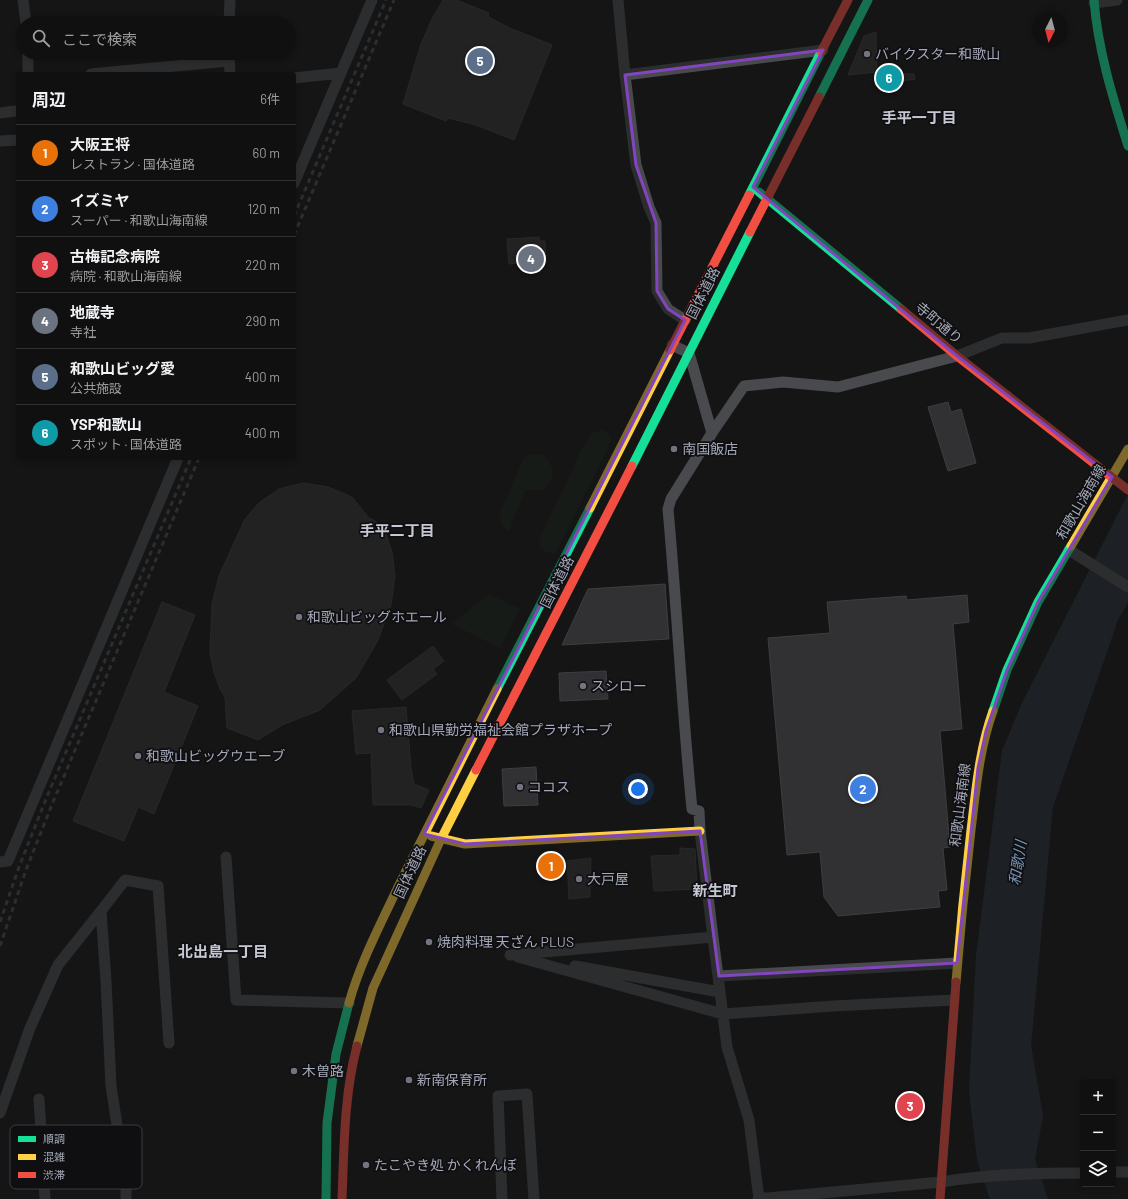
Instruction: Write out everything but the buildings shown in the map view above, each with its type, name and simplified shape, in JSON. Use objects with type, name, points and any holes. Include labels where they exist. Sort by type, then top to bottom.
[{"type":"street","points":[[23,0],[25,16]]},
{"type":"street","points":[[230,0],[230,16]]},
{"type":"street","points":[[296,179],[372,0]]},
{"type":"street","points":[[618,0],[636,165],[649,207],[656,223],[657,291],[668,309],[685,320]]},
{"type":"street","name":"国体道路","points":[[326,1199],[327,1123],[336,1054],[354,985],[384,917],[424,834],[848,0]]},
{"type":"street","name":"国体道路","points":[[342,1199],[345,1121],[353,1064],[373,988],[441,839],[868,0]]},
{"type":"street","points":[[1116,0],[1094,1],[1097,32],[1108,83],[1128,146]]},
{"type":"street","points":[[625,75],[823,50]]},
{"type":"street","points":[[28,60],[28,72]]},
{"type":"street","points":[[107,72],[205,60]]},
{"type":"street","points":[[229,60],[230,72]]},
{"type":"street","points":[[296,78],[341,73]]},
{"type":"street","points":[[1116,109],[1128,108]]},
{"type":"street","points":[[0,113],[15,111]]},
{"type":"street","points":[[0,141],[16,140]]},
{"type":"street","name":"寺町通り","points":[[753,187],[957,356],[1127,488]]},
{"type":"street","points":[[1080,1173],[1047,1173],[968,1178],[941,1182],[758,1199],[749,1120],[727,1047],[700,831],[699,811],[692,809],[683,724],[681,674],[668,509],[671,499],[712,433],[744,386],[783,382],[838,387],[957,356],[1002,338],[1029,338],[1128,320]]},
{"type":"street","points":[[672,345],[689,353],[712,433]]},
{"type":"street","name":"和歌山海南線","points":[[940,1199],[957,962],[978,768],[986,731],[1007,670],[1038,602],[1128,449]]},
{"type":"street","points":[[0,862],[8,861],[177,460]]},
{"type":"street","points":[[1069,550],[1128,587]]},
{"type":"street","points":[[424,834],[465,844],[700,831]]},
{"type":"street","points":[[226,857],[236,1000],[349,1003]]},
{"type":"street","points":[[0,1113],[30,1028],[58,965],[125,880],[158,886],[169,1043]]},
{"type":"street","points":[[101,911],[106,981],[110,1086],[116,1125]]},
{"type":"street","points":[[510,955],[713,937]]},
{"type":"street","points":[[510,955],[720,992]]},
{"type":"street","points":[[510,955],[723,1014],[833,1006],[954,1000]]},
{"type":"street","points":[[719,976],[957,962]]},
{"type":"street","points":[[502,1199],[498,1096],[528,1094],[534,1199]]},
{"type":"street","points":[[39,1099],[41,1125]]},
{"type":"street","points":[[1116,1172],[1128,1172]]},
{"type":"street","points":[[44,1189],[45,1199]]},
{"type":"highlighted area","points":[[823,50],[753,187],[957,356],[1112,477],[1038,602],[1007,670],[986,731],[978,768],[957,963],[719,976],[700,831],[465,844],[424,834],[685,320],[668,309],[657,291],[656,223],[636,165],[625,75]]},
{"type":"shaded area","points":[[603,430],[609,435],[611,441],[556,553],[547,552],[540,548],[539,542],[542,534],[581,451],[592,433]]},
{"type":"shaded area","points":[[530,454],[543,455],[547,459],[553,472],[551,481],[543,490],[525,490],[509,531],[503,527],[499,519],[500,513],[523,459]]},
{"type":"shaded area","points":[[489,594],[520,609],[500,648],[452,624]]},
{"type":"water","name":"和歌川","points":[[1128,494],[1128,602],[1118,620],[1053,807],[1031,1045],[1043,1116],[1035,1159],[1048,1199],[990,1199],[977,1160],[969,1091],[976,956],[1002,751],[1021,705]]},
{"type":"railway","points":[[296,211],[386,0]]},
{"type":"railway","points":[[296,230],[394,0]]},
{"type":"railway","points":[[0,922],[19,867],[46,799],[190,460]]},
{"type":"railway","points":[[0,946],[26,870],[53,802],[198,460]]},
{"type":"traffic: fast","points":[[819,97],[868,0]]},
{"type":"traffic: fast","points":[[1094,0],[1103,56],[1128,146]]},
{"type":"traffic: fast","points":[[749,195],[821,52]]},
{"type":"traffic: fast","points":[[759,192],[901,309]]},
{"type":"traffic: fast","points":[[632,466],[750,232]]},
{"type":"traffic: fast","points":[[497,689],[590,508]]},
{"type":"traffic: fast","points":[[993,711],[1007,670],[1038,602],[1071,546]]},
{"type":"traffic: fast","points":[[326,1199],[327,1123],[336,1054],[349,1003]]},
{"type":"traffic: slow","points":[[590,508],[670,350]]},
{"type":"traffic: slow","points":[[1071,546],[1128,449]]},
{"type":"traffic: slow","points":[[349,1003],[359,973],[378,928],[497,689]]},
{"type":"traffic: slow","points":[[956,982],[976,785],[984,740],[993,711]]},
{"type":"traffic: slow","points":[[357,1046],[373,988],[441,839],[476,770]]},
{"type":"traffic: slow","points":[[431,836],[465,844],[700,831]]},
{"type":"traffic: jam","points":[[821,52],[848,0]]},
{"type":"traffic: jam","points":[[750,232],[819,97]]},
{"type":"traffic: jam","points":[[670,350],[749,195]]},
{"type":"traffic: jam","points":[[901,309],[957,356],[1128,490]]},
{"type":"traffic: jam","points":[[476,770],[632,466]]},
{"type":"traffic: jam","points":[[940,1199],[956,982]]},
{"type":"traffic: jam","points":[[342,1199],[347,1102],[349,1083],[357,1046]]},
{"type":"place","name":"バイクスター和歌山","points":[[867,54]]},
{"type":"place","name":"和歌山ビッグ愛","points":[[480,61]]},
{"type":"place","name":"YSP和歌山","points":[[889,78]]},
{"type":"place","name":"地蔵寺","points":[[531,259]]},
{"type":"place","name":"南国飯店","points":[[674,449]]},
{"type":"place","name":"和歌山ビッグホエール","points":[[299,617]]},
{"type":"place","name":"スシロー","points":[[583,686]]},
{"type":"place","name":"和歌山県勤労福祉会館プラザホープ","points":[[381,730]]},
{"type":"place","name":"和歌山ビッグウエーブ","points":[[138,756]]},
{"type":"place","name":"ココス","points":[[520,787]]},
{"type":"place","name":"イズミヤ","points":[[863,789]]},
{"type":"place","name":"大阪王将","points":[[551,866]]},
{"type":"place","name":"大戸屋","points":[[579,879]]},
{"type":"place","name":"焼肉料理 天ざん PLUS","points":[[429,942]]},
{"type":"place","name":"木曽路","points":[[294,1071]]},
{"type":"place","name":"新南保育所","points":[[409,1080]]},
{"type":"place","name":"古梅記念病院","points":[[910,1106]]},
{"type":"place","name":"たこやき処 かくれんぼ","points":[[366,1165]]},
{"type":"district","name":"手平一丁目","points":[[919,118]]},
{"type":"district","name":"手平二丁目","points":[[397,531]]},
{"type":"district","name":"新生町","points":[[715,891]]},
{"type":"district","name":"北出島一丁目","points":[[223,952]]}]
